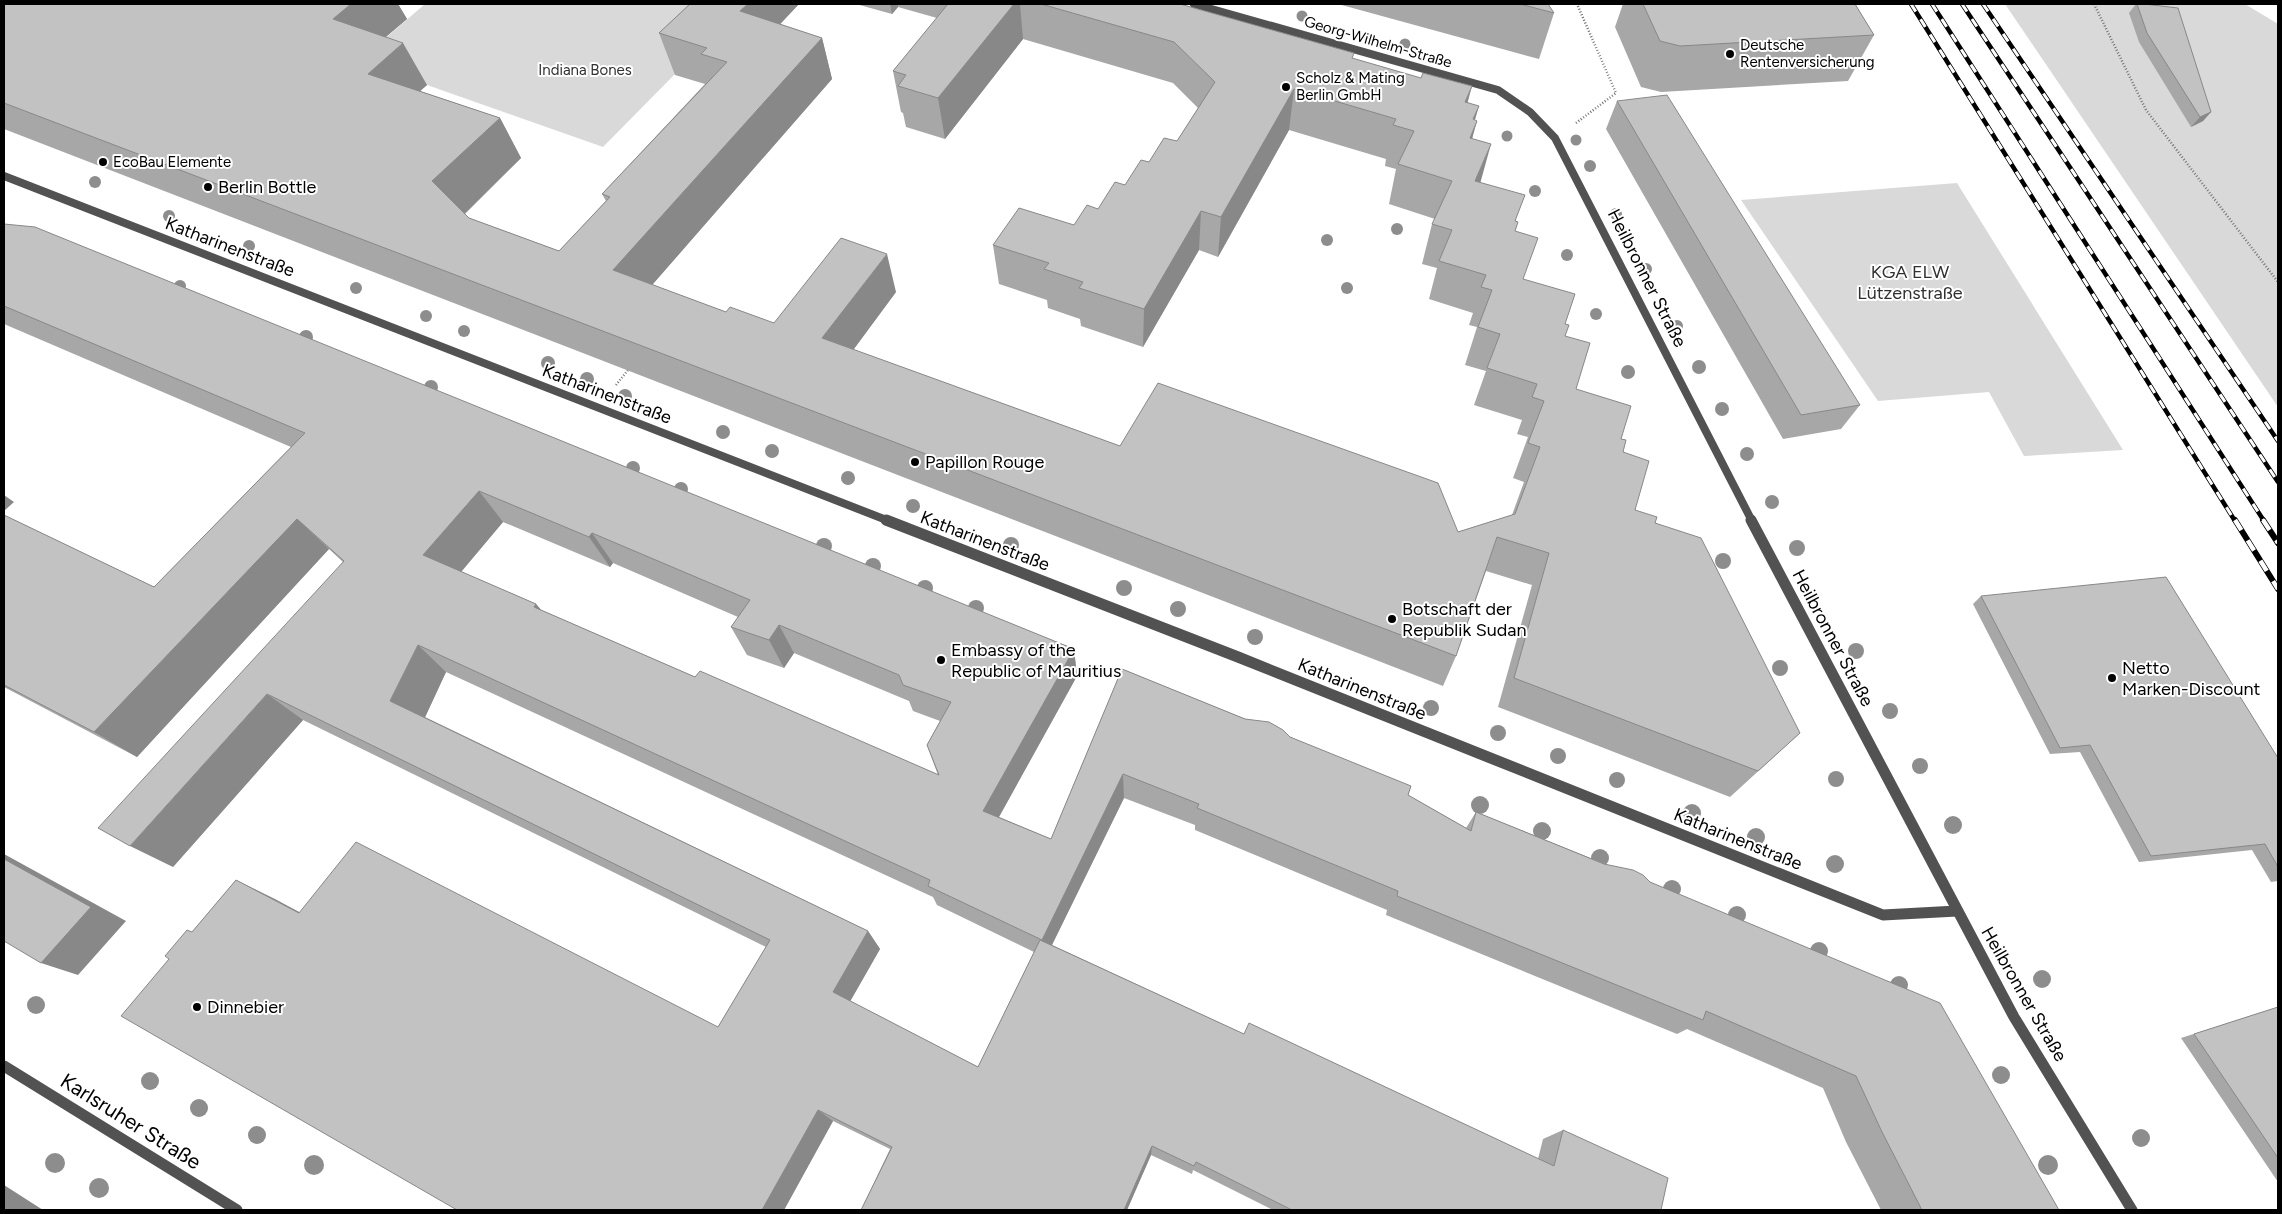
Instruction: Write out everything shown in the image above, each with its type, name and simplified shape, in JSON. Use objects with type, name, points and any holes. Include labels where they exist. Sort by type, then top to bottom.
[{"type":"street","name":"Georg-Wilhelm-Straße","points":[[1194,4],[1498,90]]},
{"type":"street","name":"Heilbronner Straße","points":[[1498,90],[1530,112],[1554,138],[1792,599],[2014,1017],[2132,1210]]},
{"type":"street","name":"Katharinenstraße","points":[[4,176],[1238,657],[1883,915],[1957,911]]},
{"type":"street","name":"Karlsruher Straße","points":[[4,1066],[237,1210]]},
{"type":"path","points":[[1570,128],[1616,93],[1576,4]]},
{"type":"path","points":[[2094,4],[2146,110],[2278,282]]},
{"type":"green space","name":"Indiana Bones","points":[[425,4],[744,4],[603,147],[359,61]]},
{"type":"green space","points":[[2005,4],[2245,4],[2278,24],[2278,407]]},
{"type":"green space","name":"KGA ELW Lützenstraße","points":[[1957,183],[2123,450],[2024,456],[1989,392],[1878,401],[1741,200]]},
{"type":"building","points":[[4,4],[351,4],[333,19],[403,43],[368,74],[500,118],[432,181],[469,218],[559,251],[610,197],[602,194],[727,62],[701,54],[707,48],[659,33],[690,4],[748,4],[740,11],[822,38],[613,270],[726,312],[730,307],[774,323],[841,238],[887,254],[822,338],[1120,446],[1158,383],[1438,483],[1458,532],[1515,514],[1540,447],[1528,443],[1544,401],[1532,397],[1537,384],[1487,368],[1500,334],[1478,327],[1492,290],[1481,287],[1486,275],[1439,261],[1452,230],[1432,224],[1452,181],[1398,164],[1414,131],[1393,125],[1396,119],[1294,89],[1221,217],[1201,211],[1144,309],[1079,288],[1083,282],[1044,269],[1049,263],[993,245],[1019,208],[1074,225],[1087,205],[1098,209],[1115,182],[1125,185],[1141,160],[1149,162],[1164,138],[1177,141],[1215,82],[1174,42],[1041,4],[1180,4],[1354,53],[1352,58],[1421,78],[1423,73],[1472,86],[1465,102],[1479,106],[1473,119],[1477,121],[1470,138],[1491,144],[1475,181],[1525,195],[1515,221],[1518,222],[1515,231],[1538,238],[1523,279],[1575,294],[1565,324],[1569,325],[1565,336],[1590,343],[1576,389],[1631,406],[1621,439],[1626,440],[1623,452],[1649,461],[1635,510],[1657,517],[1655,523],[1701,538],[1800,733],[1758,771],[1514,678],[1549,553],[1497,537],[1456,656],[4,103]]},
{"type":"building","points":[[948,4],[1014,4],[938,98],[898,86],[906,75],[893,71]]},
{"type":"building","points":[[1520,4],[1548,4],[1554,13]]},
{"type":"building","points":[[1643,4],[1855,4],[1874,35],[1680,46],[1660,41]]},
{"type":"building","points":[[2137,4],[2178,8],[2211,112],[2200,117],[2147,33]]},
{"type":"building","points":[[1667,95],[1860,405],[1801,415],[1617,101]]},
{"type":"building","points":[[4,224],[35,227],[1074,649],[983,811],[1051,839],[1122,669],[1245,719],[1269,722],[1283,730],[1290,737],[1411,786],[1408,795],[1471,831],[1476,812],[1604,864],[1633,870],[1643,875],[1650,882],[1940,1003],[2059,1210],[1922,1210],[1856,1076],[1706,1011],[1703,1020],[1397,896],[1398,891],[1197,808],[1199,804],[1123,774],[1042,940],[928,886],[930,880],[418,645],[390,701],[868,931],[833,992],[978,1067],[1040,940],[1244,1034],[1249,1023],[1554,1166],[1563,1130],[1668,1178],[1661,1210],[1292,1210],[1196,1162],[1194,1166],[1152,1146],[1124,1210],[861,1210],[892,1147],[818,1110],[762,1210],[457,1210],[121,1016],[169,959],[165,956],[187,930],[192,932],[236,880],[299,913],[356,842],[718,1027],[770,940],[267,694],[130,846],[98,828],[344,561],[297,519],[94,732],[4,685],[4,515],[154,587],[305,433],[4,306]],"holes":[[[479,491],[589,537],[592,533],[750,600],[731,627],[769,640],[779,625],[899,675],[903,685],[951,702],[927,745],[939,775],[700,671],[695,677],[534,607],[536,604],[423,555]]]},
{"type":"building","name":"Netto Marken-Discount","points":[[2166,577],[2278,758],[2278,867],[2265,844],[2151,856],[2090,745],[2060,748],[1981,596]]},
{"type":"building","points":[[4,859],[91,907],[41,963],[4,941]]},
{"type":"building","points":[[2278,1007],[2278,1158],[2194,1034]]},
{"type":"railway","points":[[1911,4],[2235,521]]},
{"type":"railway","points":[[1932,4],[2264,521]]},
{"type":"railway","points":[[1962,4],[2278,482]]},
{"type":"railway","points":[[1983,4],[2278,441]]},
{"type":"railway","points":[[2235,520],[2278,589]]},
{"type":"railway","points":[[2263,520],[2278,543]]},
{"type":"place","name":"Deutsche Rentenversicherung","points":[[1730,54]]},
{"type":"place","name":"Scholz & Mating Berlin GmbH","points":[[1286,87]]},
{"type":"place","name":"EcoBau Elemente","points":[[103,162]]},
{"type":"place","name":"Berlin Bottle","points":[[208,187]]},
{"type":"place","name":"Papillon Rouge","points":[[915,462]]},
{"type":"place","name":"Botschaft der Republik Sudan","points":[[1392,619]]},
{"type":"place","name":"Embassy of the Republic of Mauritius","points":[[941,660]]},
{"type":"place","name":"Netto Marken-Discount","points":[[2112,678]]},
{"type":"place","name":"Dinnebier","points":[[197,1007]]}]
